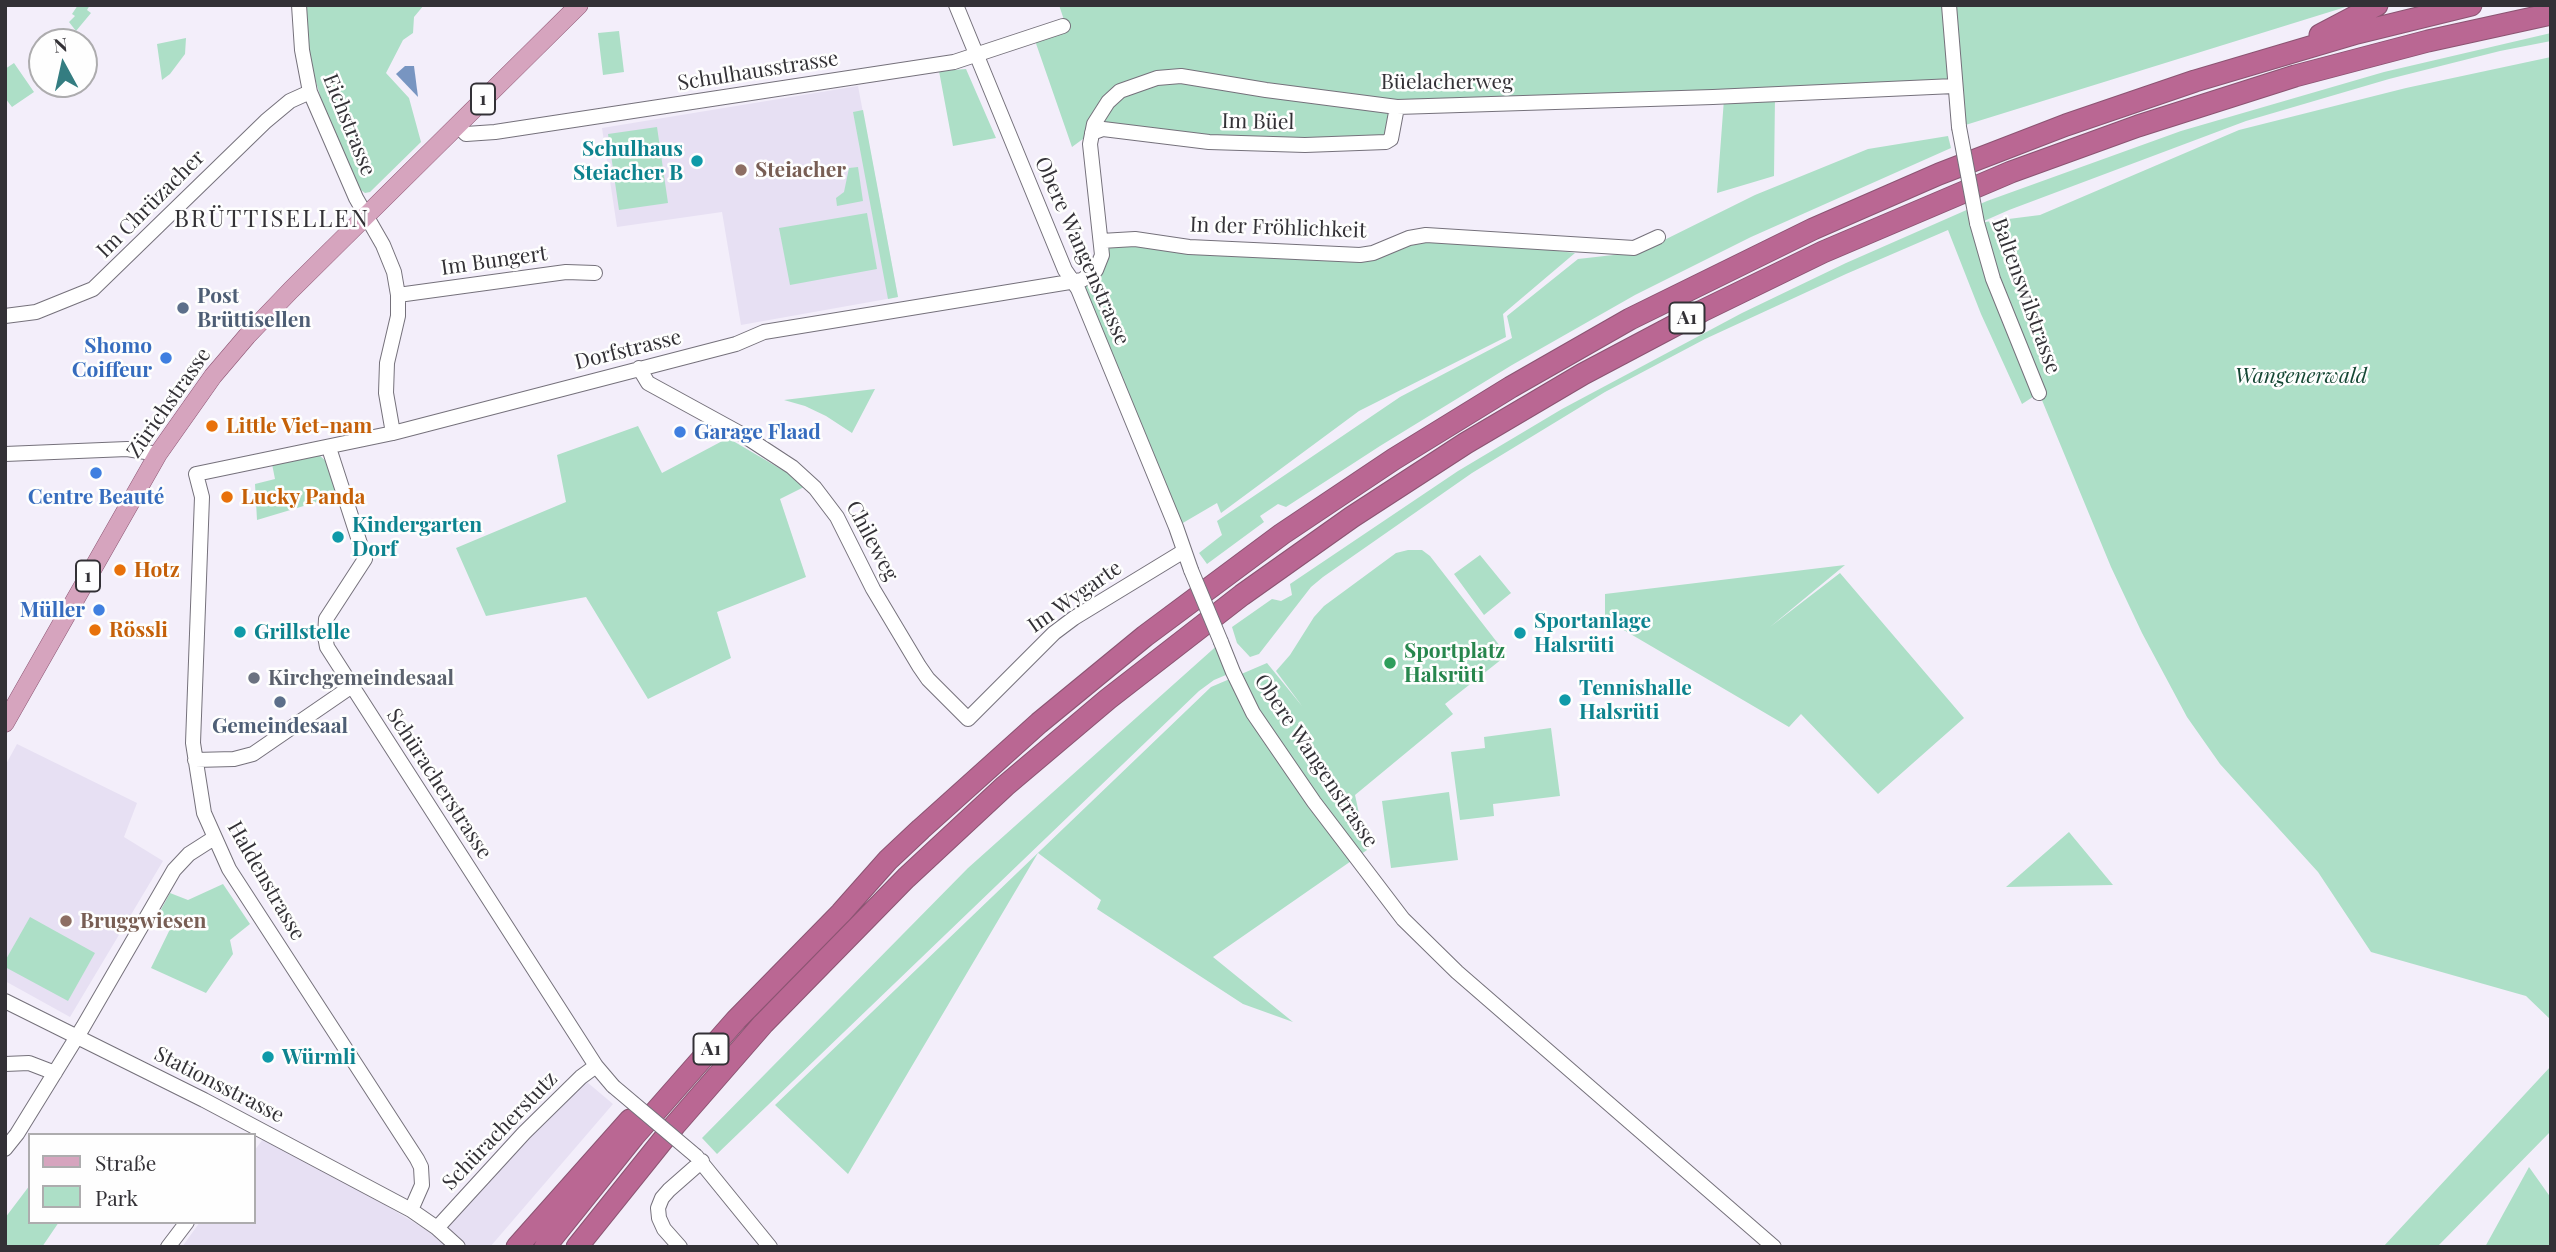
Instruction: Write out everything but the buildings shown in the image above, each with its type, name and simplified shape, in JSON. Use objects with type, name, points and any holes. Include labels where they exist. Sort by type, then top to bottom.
[{"type":"highway","name":"A1","points":[[2287,52],[2377,5]]},
{"type":"highway","name":"A1","points":[[545,1247],[634,1136],[736,1020],[841,913],[888,860],[1039,723],[1172,615],[1338,496],[1511,387],[1690,288],[1875,201],[2001,149],[2091,116],[2287,52],[2471,5]]},
{"type":"highway","name":"A1","points":[[577,1247],[684,1115],[791,995],[905,878],[1005,786],[1108,699],[1242,595],[1352,517],[1466,443],[1583,374],[1714,304],[1861,235],[2011,172],[2151,122],[2295,76],[2428,41],[2551,14]]},
{"type":"highway","points":[[517,1247],[718,1022],[833,906],[888,860]]},
{"type":"main road","name":"Zürichstrasse","points":[[5,723],[158,454],[205,386],[237,347],[579,5]]},
{"type":"street","name":"Eichstrasse","points":[[299,5],[302,50],[310,92],[356,198],[391,264],[398,295],[398,316],[386,379],[393,433]]},
{"type":"street","name":"Obere Wangenstrasse","points":[[956,5],[1065,270],[1078,289],[1233,672],[1254,713],[1314,802],[1403,919],[1428,945],[1774,1247]]},
{"type":"street","name":"Baltenswilstrasse","points":[[1949,5],[1959,127],[1977,223],[1993,279],[2039,393]]},
{"type":"street","name":"Schulhausstrasse","points":[[458,126],[466,134],[495,132],[954,62],[977,57],[1063,26]]},
{"type":"street","name":"Büelacherweg","points":[[1091,133],[1108,102],[1120,91],[1157,78],[1181,76],[1397,107],[1725,97],[1954,86]]},
{"type":"street","name":"Im Chrüzacher","points":[[5,316],[36,312],[93,289],[266,121],[290,101],[310,92]]},
{"type":"street","name":"Im Büel","points":[[1091,133],[1103,129],[1209,142],[1305,145],[1386,142],[1391,138],[1397,107]]},
{"type":"street","points":[[1072,281],[1085,279],[1096,270],[1102,255],[1091,133]]},
{"type":"street","name":"In der Fröhlichkeit","points":[[1101,241],[1135,239],[1189,247],[1360,255],[1426,235],[1634,248],[1658,237]]},
{"type":"street","name":"Im Bungert","points":[[398,295],[566,272],[596,273]]},
{"type":"street","name":"Dorfstrasse","points":[[197,474],[393,433],[736,344],[764,332],[1072,281]]},
{"type":"street","name":"Chileweg","points":[[639,368],[648,383],[743,435],[780,459],[816,488],[837,517],[873,589],[919,666],[928,679],[968,719]]},
{"type":"street","name":"Schüracherstrasse","points":[[328,448],[365,559],[332,609],[325,626],[327,647],[596,1066],[614,1086],[699,1159]]},
{"type":"street","points":[[5,454],[127,449],[158,454]]},
{"type":"street","name":"Haldenstrasse","points":[[197,474],[202,497],[193,730],[204,813],[229,869],[417,1159],[421,1167],[422,1185],[411,1210]]},
{"type":"street","name":"Im Wygarte","points":[[968,719],[1054,633],[1184,551]]},
{"type":"street","points":[[195,760],[234,759],[253,754],[352,686]]},
{"type":"street","points":[[5,1149],[77,1037],[174,870],[189,854],[214,838]]},
{"type":"street","name":"Stationsstrasse","points":[[5,1001],[411,1210]]},
{"type":"street","points":[[5,1064],[29,1063],[55,1073]]},
{"type":"street","name":"Schüracherstutz","points":[[437,1228],[524,1133],[596,1066]]},
{"type":"street","points":[[680,1247],[664,1229],[658,1208],[662,1198],[699,1159],[770,1247]]},
{"type":"street","points":[[411,1210],[458,1247]]},
{"type":"street","points":[[168,1247],[185,1224]]},
{"type":"shaded area","name":"Steiacher","points":[[858,86],[898,297],[741,325],[722,212],[617,227],[602,128]]},
{"type":"shaded area","name":"Bruggwiesen","points":[[17,744],[137,803],[124,837],[163,861],[70,1017],[5,981],[5,766]]},
{"type":"shaded area","points":[[581,1077],[613,1104],[490,1247],[182,1247],[199,1224],[256,1224],[256,1148],[263,1139],[435,1235]]},
{"type":"green space","points":[[78,5],[90,5],[87,10],[91,13],[78,28],[74,28],[69,22],[75,16],[72,14]]},
{"type":"green space","points":[[305,5],[424,5],[414,17],[413,33],[403,40],[386,73],[409,98],[421,142],[370,192],[365,193],[358,188],[324,109],[311,65]]},
{"type":"green space","points":[[1059,5],[2352,5],[1959,127],[1954,87],[1397,107],[1386,142],[1091,133],[1072,147],[1032,32],[1064,20]]},
{"type":"green space","points":[[619,31],[624,72],[603,75],[598,33]]},
{"type":"green space","name":"Wangenerwald","points":[[2551,33],[2551,41],[2389,79],[2246,121],[1984,221],[1973,222],[1977,223],[2040,215],[2239,130],[2406,88],[2551,57],[2551,1020],[2526,996],[2371,952],[2318,872],[2220,764],[2187,717],[2142,633],[2111,567],[2039,393],[2022,404],[1981,314],[1948,230],[1705,339],[1605,392],[1472,473],[1323,577],[1311,587],[1259,654],[1250,657],[1237,643],[1232,627],[1272,599],[1281,601],[1292,595],[1290,584],[1458,471],[1562,409],[1742,313],[1846,263],[1987,201],[2181,131],[2384,72]]},
{"type":"green space","points":[[186,38],[185,54],[162,80],[157,44]]},
{"type":"green space","points":[[14,63],[28,83],[28,96],[12,107],[5,98],[5,69]]},
{"type":"green space","points":[[966,69],[996,138],[953,146],[939,71]]},
{"type":"green space","points":[[1775,97],[1774,176],[1717,193],[1724,99]]},
{"type":"green space","points":[[863,110],[898,297],[888,299],[853,112]]},
{"type":"green space","points":[[657,127],[668,203],[619,210],[608,134]]},
{"type":"green space","points":[[1948,136],[1951,148],[1751,237],[1635,295],[1512,365],[1286,507],[1278,504],[1260,516],[1264,522],[1207,564],[1199,553],[1222,535],[1217,521],[1400,397],[1512,338],[1507,316],[1578,259],[1640,252],[1755,195],[1868,149]]},
{"type":"green space","points":[[858,167],[863,201],[837,206],[836,198],[844,192],[849,168]]},
{"type":"green space","points":[[867,213],[877,269],[790,285],[779,228]]},
{"type":"green space","points":[[1426,235],[1575,253],[1503,314],[1506,337],[1359,411],[1221,513],[1217,503],[1176,527],[1082,280],[1085,279],[1101,241],[1360,255]]},
{"type":"green space","points":[[875,389],[852,433],[826,416],[784,400]]},
{"type":"green space","points":[[638,426],[662,473],[728,438],[808,485],[780,499],[806,577],[717,612],[731,658],[648,699],[586,597],[486,616],[456,548],[566,502],[557,455]]},
{"type":"green space","points":[[319,455],[327,462],[337,496],[257,520],[255,484],[275,479],[272,464]]},
{"type":"green space","points":[[1422,550],[1430,556],[1507,655],[1445,704],[1453,714],[1355,795],[1367,850],[1213,957],[1293,1022],[1243,1004],[1097,909],[1101,900],[1038,853],[848,1174],[775,1105],[1211,687],[1267,663],[1302,706],[1276,671],[1324,606],[1396,553]]},
{"type":"green space","points":[[1480,555],[1511,593],[1484,615],[1454,574]]},
{"type":"green space","points":[[1845,565],[1770,627],[1840,573],[1964,718],[1878,794],[1801,714],[1789,727],[1605,619],[1605,594]]},
{"type":"green space","points":[[1221,642],[1233,672],[1214,680],[1199,691],[717,1154],[702,1138],[968,868]]},
{"type":"green space","points":[[1551,728],[1560,796],[1493,804],[1494,816],[1460,820],[1451,752],[1485,748],[1484,737]]},
{"type":"green space","points":[[1449,792],[1458,860],[1391,868],[1382,801]]},
{"type":"green space","points":[[2069,832],[2113,885],[2006,887]]},
{"type":"green space","points":[[223,884],[250,924],[230,940],[233,954],[206,993],[151,968],[172,925],[158,915],[170,893],[188,900]]},
{"type":"green space","points":[[30,917],[95,953],[68,1001],[5,967],[5,961]]},
{"type":"green space","points":[[2551,1066],[2551,1131],[2437,1247],[2383,1247]]},
{"type":"green space","points":[[2529,1167],[2551,1198],[2551,1247],[2485,1247]]},
{"type":"green space","points":[[28,1188],[28,1224],[58,1224],[42,1247],[5,1247],[5,1218]]},
{"type":"water","points":[[405,66],[414,66],[418,97],[396,74]]},
{"type":"place","name":"Schulhaus Steiacher B","points":[[697,161]]},
{"type":"place","name":"Steiacher","points":[[741,170]]},
{"type":"place","name":"Post Brüttisellen","points":[[183,308]]},
{"type":"place","name":"Shomo Coiffeur","points":[[166,358]]},
{"type":"place","name":"Little Viet-nam","points":[[212,426]]},
{"type":"place","name":"Garage Flaad","points":[[680,432]]},
{"type":"place","name":"Centre Beauté","points":[[96,473]]},
{"type":"place","name":"Lucky Panda","points":[[227,497]]},
{"type":"place","name":"Kindergarten Dorf","points":[[338,537]]},
{"type":"place","name":"Hotz","points":[[120,570]]},
{"type":"place","name":"Müller","points":[[99,610]]},
{"type":"place","name":"Rössli","points":[[95,630]]},
{"type":"place","name":"Grillstelle","points":[[240,632]]},
{"type":"place","name":"Sportanlage Halsrüti","points":[[1520,633]]},
{"type":"place","name":"Sportplatz Halsrüti","points":[[1390,663]]},
{"type":"place","name":"Kirchgemeindesaal","points":[[254,678]]},
{"type":"place","name":"Tennishalle Halsrüti","points":[[1565,700]]},
{"type":"place","name":"Gemeindesaal","points":[[280,702]]},
{"type":"place","name":"Bruggwiesen","points":[[66,921]]},
{"type":"place","name":"Würmli","points":[[268,1057]]},
{"type":"district","name":"BRÜTTISELLEN","points":[[272,220]]}]
